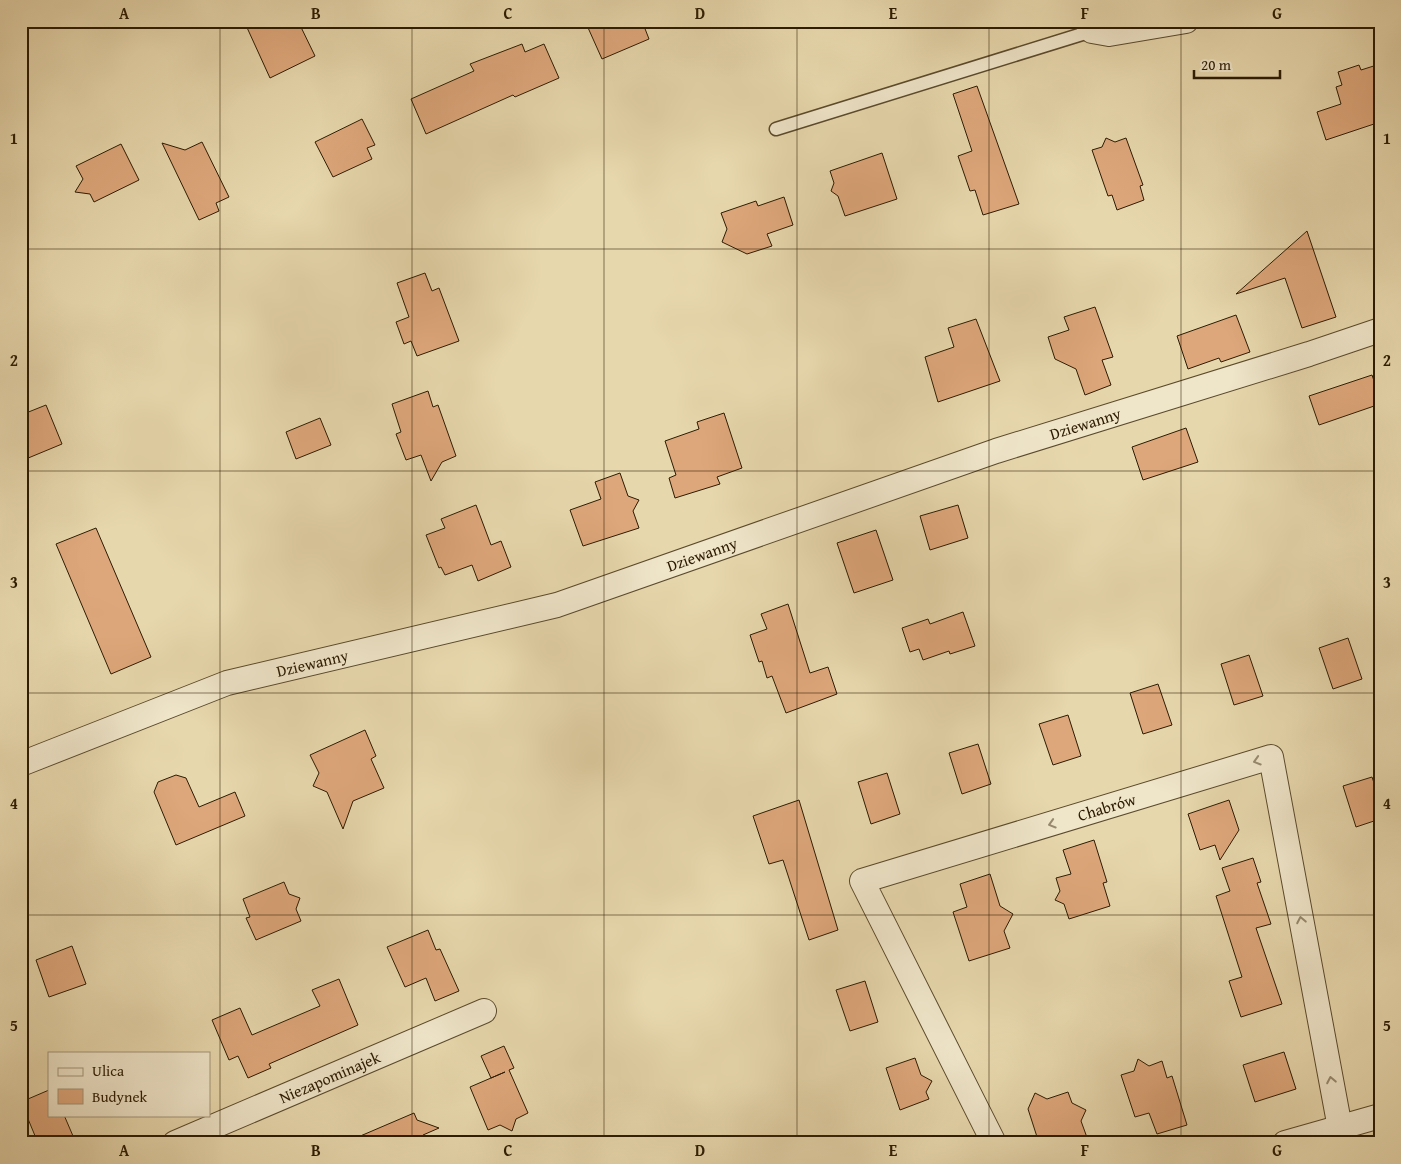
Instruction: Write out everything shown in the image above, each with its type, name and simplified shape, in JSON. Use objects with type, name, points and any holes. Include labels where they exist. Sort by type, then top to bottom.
[{"type":"street","points":[[1089,26],[1109,34],[1186,21]]},
{"type":"street","name":"Dziewanny","points":[[21,764],[227,683],[557,605],[996,451],[1380,330]]},
{"type":"street","name":"Chabrów","points":[[994,1143],[862,881],[1271,757],[1340,1128]]},
{"type":"street","name":"Niezapominajek","points":[[174,1143],[484,1010]]},
{"type":"street","points":[[1285,1143],[1380,1116]]},
{"type":"lane","points":[[776,129],[1089,26]]},
{"type":"building","points":[[244,21],[298,21],[315,56],[270,78]]},
{"type":"building","points":[[585,21],[642,21],[649,39],[602,59]]},
{"type":"building","points":[[522,44],[525,52],[544,44],[559,78],[515,97],[513,95],[426,134],[411,99],[474,71],[470,64]]},
{"type":"building","points":[[1380,64],[1380,122],[1326,140],[1317,112],[1341,104],[1336,87],[1342,85],[1338,72],[1359,65],[1361,70]]},
{"type":"building","points":[[977,86],[1019,204],[983,215],[975,190],[970,191],[958,156],[972,151],[953,94]]},
{"type":"building","points":[[362,119],[375,145],[367,148],[372,159],[333,177],[315,142]]},
{"type":"building","points":[[1106,138],[1115,142],[1126,138],[1143,185],[1140,186],[1144,200],[1117,210],[1112,195],[1108,196],[1092,150],[1102,147]]},
{"type":"building","points":[[202,142],[229,197],[216,203],[219,211],[199,220],[162,143],[185,150]]},
{"type":"building","points":[[121,144],[139,180],[94,202],[90,194],[75,192],[83,179],[76,166]]},
{"type":"building","points":[[882,153],[897,199],[845,216],[838,196],[831,191],[834,183],[830,171]]},
{"type":"building","points":[[784,197],[793,225],[767,234],[772,246],[747,254],[722,242],[727,229],[721,213],[756,201],[758,206]]},
{"type":"building","points":[[1307,231],[1336,317],[1302,328],[1285,278],[1236,294]]},
{"type":"building","points":[[425,273],[432,291],[439,288],[459,341],[417,356],[411,341],[404,344],[396,322],[409,317],[397,283]]},
{"type":"building","points":[[1095,307],[1113,357],[1102,360],[1111,385],[1085,395],[1076,369],[1055,359],[1048,337],[1069,330],[1064,317]]},
{"type":"building","points":[[1236,315],[1250,352],[1221,362],[1219,358],[1188,369],[1177,336]]},
{"type":"building","points":[[976,319],[1000,381],[938,402],[925,357],[954,347],[948,328]]},
{"type":"building","points":[[1372,375],[1380,398],[1380,404],[1319,425],[1309,396]]},
{"type":"building","points":[[428,391],[433,407],[438,405],[456,456],[442,462],[431,481],[421,455],[406,460],[396,434],[401,432],[392,404]]},
{"type":"building","points":[[46,405],[62,444],[21,461],[21,415]]},
{"type":"building","points":[[724,413],[742,468],[717,477],[720,484],[675,498],[669,478],[676,475],[665,441],[699,429],[697,422]]},
{"type":"building","points":[[320,418],[331,445],[296,459],[286,432]]},
{"type":"building","points":[[1186,428],[1198,462],[1143,480],[1132,447]]},
{"type":"building","points":[[620,473],[628,496],[639,500],[633,511],[639,528],[583,546],[570,510],[601,499],[595,482]]},
{"type":"building","points":[[476,505],[491,545],[501,541],[511,567],[478,581],[472,565],[445,575],[441,567],[439,568],[426,535],[445,528],[441,519]]},
{"type":"building","points":[[958,505],[968,538],[930,550],[920,516]]},
{"type":"building","points":[[96,528],[151,657],[111,674],[56,544]]},
{"type":"building","points":[[876,530],[893,580],[854,593],[837,543]]},
{"type":"building","points":[[788,604],[810,673],[828,667],[837,694],[786,713],[772,676],[767,678],[762,661],[759,662],[750,635],[767,629],[761,614]]},
{"type":"building","points":[[963,612],[975,646],[950,654],[949,651],[923,660],[919,649],[910,652],[902,628],[928,619],[930,624]]},
{"type":"building","points":[[1348,638],[1362,679],[1333,689],[1319,648]]},
{"type":"building","points":[[1249,655],[1263,696],[1234,705],[1221,664]]},
{"type":"building","points":[[1158,684],[1172,725],[1143,734],[1130,693]]},
{"type":"building","points":[[1068,715],[1081,756],[1053,765],[1039,724]]},
{"type":"building","points":[[365,730],[376,756],[371,759],[384,788],[353,801],[343,829],[327,792],[313,786],[319,773],[310,755]]},
{"type":"building","points":[[978,744],[991,784],[962,794],[949,753]]},
{"type":"building","points":[[887,773],[900,814],[871,824],[858,782]]},
{"type":"building","points":[[176,775],[186,778],[199,807],[235,792],[245,816],[176,845],[154,792],[158,782]]},
{"type":"building","points":[[1372,777],[1376,789],[1380,788],[1380,819],[1356,827],[1343,786]]},
{"type":"building","points":[[799,800],[838,930],[809,940],[783,860],[769,864],[753,816]]},
{"type":"building","points":[[1229,800],[1239,830],[1220,860],[1215,845],[1200,850],[1188,814]]},
{"type":"building","points":[[1094,840],[1107,882],[1103,883],[1110,906],[1069,919],[1064,904],[1055,900],[1060,891],[1056,878],[1071,874],[1063,850]]},
{"type":"building","points":[[1253,858],[1261,882],[1257,883],[1271,924],[1256,928],[1282,1004],[1241,1017],[1229,981],[1242,977],[1216,896],[1230,891],[1222,868]]},
{"type":"building","points":[[990,874],[1000,906],[1013,914],[1004,931],[1010,948],[969,961],[953,912],[967,907],[960,884]]},
{"type":"building","points":[[284,882],[289,894],[300,898],[296,909],[301,921],[256,940],[246,918],[250,917],[243,899]]},
{"type":"building","points":[[428,930],[436,950],[440,949],[459,991],[435,1001],[426,978],[405,987],[387,947]]},
{"type":"building","points":[[72,946],[86,984],[49,997],[36,960]]},
{"type":"building","points":[[339,979],[358,1025],[269,1064],[271,1068],[248,1078],[238,1056],[229,1060],[212,1020],[240,1008],[252,1035],[320,1006],[312,990]]},
{"type":"building","points":[[865,981],[878,1022],[850,1031],[836,990]]},
{"type":"building","points":[[504,1046],[514,1068],[509,1070],[528,1113],[516,1119],[512,1131],[500,1125],[488,1130],[470,1087],[491,1078],[481,1056]]},
{"type":"building","points":[[1284,1052],[1296,1089],[1255,1102],[1243,1065]]},
{"type":"building","points":[[915,1058],[921,1075],[932,1081],[926,1092],[929,1099],[900,1110],[886,1068]]},
{"type":"building","points":[[1138,1059],[1149,1066],[1162,1061],[1167,1078],[1172,1076],[1187,1125],[1157,1134],[1149,1113],[1135,1117],[1121,1075],[1134,1071]]},
{"type":"building","points":[[48,1090],[48,1116],[64,1116],[76,1143],[38,1143],[21,1102]]},
{"type":"building","points":[[1068,1092],[1072,1103],[1086,1110],[1081,1121],[1089,1143],[1064,1143],[1062,1136],[1039,1143],[1028,1109],[1035,1093],[1047,1099]]},
{"type":"building","points":[[414,1113],[417,1120],[439,1128],[423,1135],[427,1143],[344,1143]]}]
